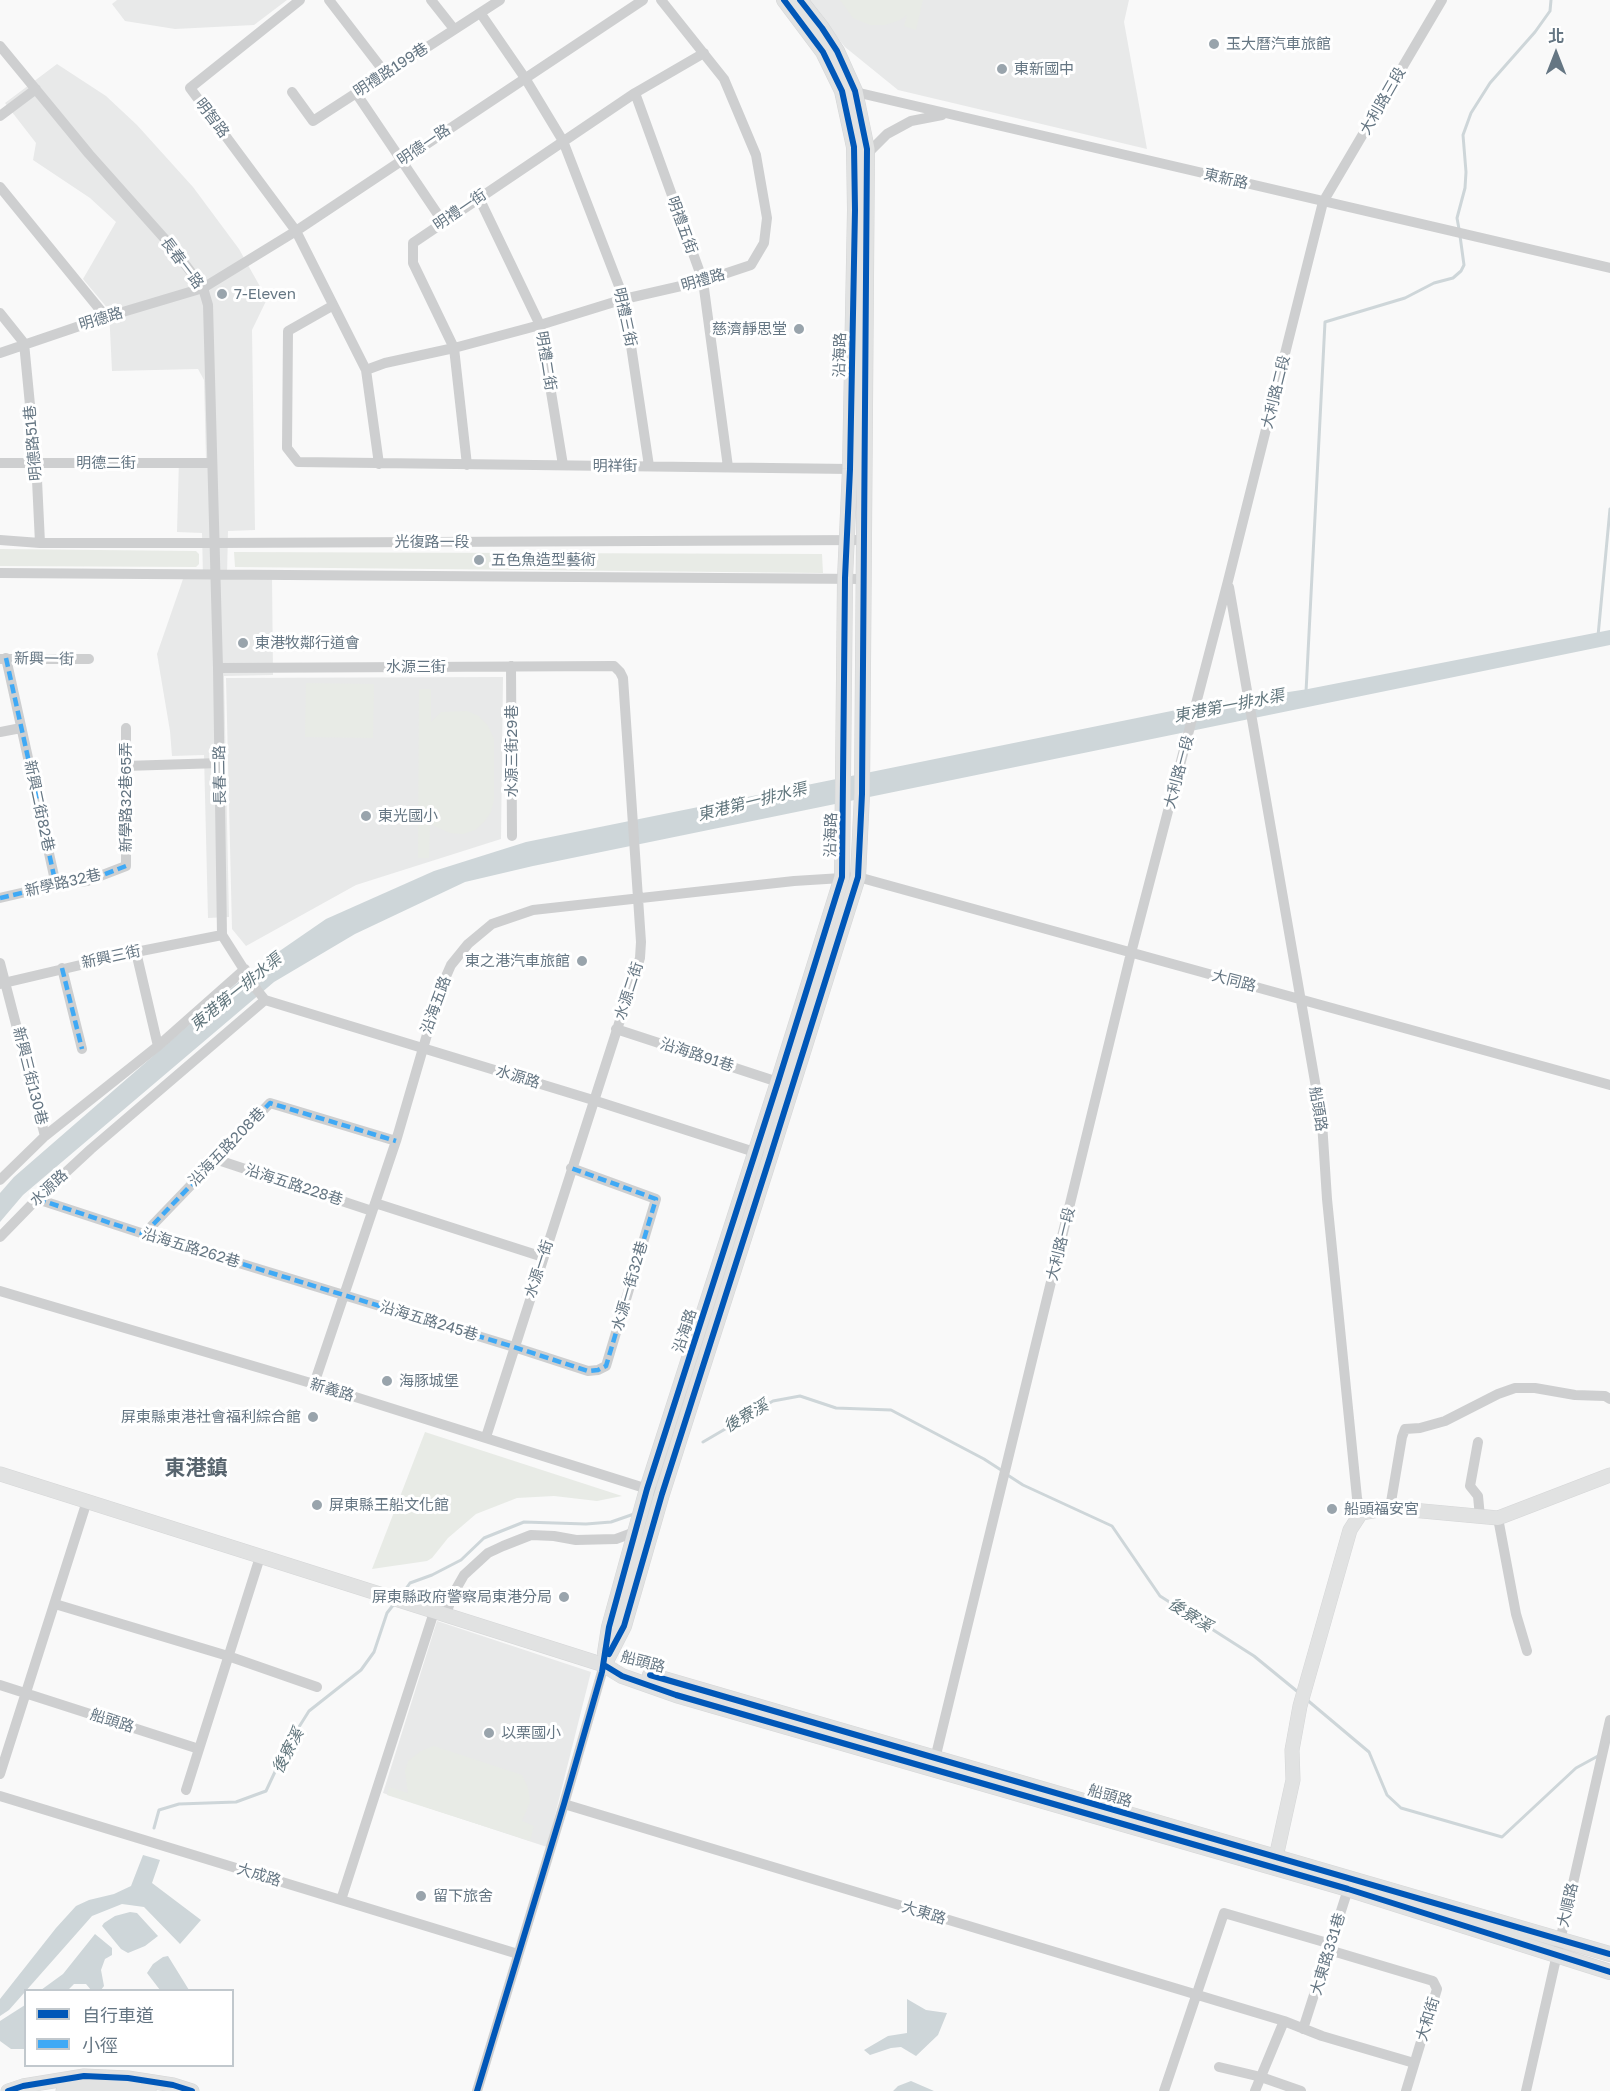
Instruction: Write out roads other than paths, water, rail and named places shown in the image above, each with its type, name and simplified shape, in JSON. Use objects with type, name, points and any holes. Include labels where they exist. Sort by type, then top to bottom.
[{"type":"main road","name":"沿海路","points":[[603,1665],[609,1627],[647,1489],[763,1155],[778,1082],[850,877],[844,795],[845,578],[850,469],[854,147],[849,91],[784,0]]},
{"type":"main road","name":"沿海路","points":[[662,1494],[685,1424],[763,1155],[850,877],[862,794],[867,154],[837,51],[800,0]]},
{"type":"main road","points":[[603,1665],[624,1626],[662,1494]]},
{"type":"main road","name":"船頭路","points":[[603,1665],[624,1666],[934,1763],[1350,1884],[1560,1938],[1610,1954]]},
{"type":"main road","name":"船頭路","points":[[1350,1884],[1557,1956],[1610,1972]]},
{"type":"street","name":"明智路","points":[[296,231],[190,88],[300,0]]},
{"type":"street","points":[[329,0],[386,74]]},
{"type":"street","points":[[431,0],[454,29]]},
{"type":"street","name":"明禮路199巷","points":[[292,92],[313,121],[500,0]]},
{"type":"street","name":"明德一路","points":[[203,288],[296,231],[643,0]]},
{"type":"street","name":"明禮路","points":[[366,370],[385,363],[454,348],[540,325],[624,299],[703,281],[751,265],[765,243],[767,218],[756,155],[724,79],[661,0]]},
{"type":"street","name":"大利路三段","points":[[1323,202],[1442,0]]},
{"type":"street","name":"明禮三街","points":[[481,14],[525,78],[563,141],[624,299],[649,466]]},
{"type":"street","name":"長春一路","points":[[0,46],[89,154],[171,247],[203,288],[208,305],[216,574]]},
{"type":"street","name":"明禮一街","points":[[468,465],[454,348],[413,263],[413,243],[635,93],[704,53]]},
{"type":"street","points":[[0,116],[36,88]]},
{"type":"street","name":"東新路","points":[[849,91],[1610,268]]},
{"type":"street","points":[[356,93],[442,222]]},
{"type":"street","name":"明禮五街","points":[[635,93],[703,281],[729,467]]},
{"type":"street","points":[[867,154],[887,134],[910,121],[946,115]]},
{"type":"street","points":[[0,187],[105,317]]},
{"type":"street","name":"明禮二街","points":[[479,198],[540,325],[563,465]]},
{"type":"street","name":"大利路二段","points":[[1228,581],[1323,202]]},
{"type":"street","points":[[296,231],[366,370],[379,464]]},
{"type":"street","name":"明德路","points":[[0,352],[105,317],[203,288]]},
{"type":"street","name":"明祥街","points":[[332,306],[288,331],[287,448],[298,462],[850,469]]},
{"type":"street","points":[[0,313],[24,343]]},
{"type":"street","name":"明德路51巷","points":[[24,343],[30,405],[32,464],[37,480],[40,543]]},
{"type":"street","name":"明德二街","points":[[0,464],[212,463]]},
{"type":"street","name":"光復路一段","points":[[0,540],[40,543],[214,543],[864,540]]},
{"type":"street","points":[[0,573],[864,579]]},
{"type":"street","name":"長春二路","points":[[216,574],[222,935]]},
{"type":"street","name":"船頭路","points":[[1228,581],[1322,1122],[1329,1222],[1361,1513]]},
{"type":"street","name":"大利路一段","points":[[934,1763],[1131,953],[1228,581]]},
{"type":"street","name":"新興一街","points":[[3,659],[89,659]]},
{"type":"street","name":"新興二街82巷","points":[[3,659],[56,885]]},
{"type":"street","name":"水源三街29巷","points":[[511,666],[512,836]]},
{"type":"street","name":"水源三街","points":[[218,668],[614,666],[623,678],[632,807]]},
{"type":"street","points":[[0,732],[21,728]]},
{"type":"street","name":"新學路32巷65弄","points":[[126,728],[126,866]]},
{"type":"street","points":[[125,766],[220,763]]},
{"type":"street","name":"水源二街","points":[[593,1100],[640,958],[641,942],[632,807]]},
{"type":"street","name":"新學路32巷","points":[[0,898],[56,885],[87,881],[126,866]]},
{"type":"street","name":"大同路","points":[[850,877],[1610,1085]]},
{"type":"street","name":"沿海五路","points":[[314,1384],[396,1141],[421,1048],[440,990],[452,965],[468,944],[492,924],[533,910],[850,877]]},
{"type":"street","points":[[222,935],[265,1000]]},
{"type":"street","name":"新興三街","points":[[3,983],[135,952],[222,935]]},
{"type":"street","points":[[135,952],[158,1046]]},
{"type":"street","name":"新興三街130巷","points":[[0,963],[3,983],[45,1136]]},
{"type":"street","points":[[63,968],[82,1049]]},
{"type":"street","points":[[0,1180],[45,1136],[158,1046],[246,971]]},
{"type":"street","name":"水源路","points":[[0,1238],[37,1199],[92,1149],[265,1000],[593,1100],[763,1155]]},
{"type":"street","name":"沿海路91巷","points":[[616,1029],[778,1082]]},
{"type":"street","name":"水源一街","points":[[486,1437],[593,1100]]},
{"type":"street","name":"沿海五路208巷","points":[[144,1234],[270,1102],[396,1141]]},
{"type":"street","name":"沿海五路228巷","points":[[215,1159],[543,1257]]},
{"type":"street","name":"水源一街32巷","points":[[514,1347],[588,1371],[606,1366],[656,1198],[571,1168]]},
{"type":"street","name":"沿海五路262巷","points":[[37,1199],[345,1295]]},
{"type":"street","name":"新義路","points":[[0,1291],[314,1384],[662,1494]]},
{"type":"street","name":"沿海五路245巷","points":[[345,1295],[514,1347]]},
{"type":"street","points":[[1390,1508],[1401,1437],[1405,1429],[1420,1428],[1445,1421],[1498,1394],[1515,1388],[1605,1396],[1610,1399]]},
{"type":"street","points":[[1478,1442],[1470,1486],[1478,1496],[1480,1517]]},
{"type":"street","points":[[0,1474],[260,1557],[186,1790]]},
{"type":"street","points":[[1273,1862],[1293,1780],[1292,1750],[1300,1706],[1350,1530],[1361,1513],[1390,1508],[1498,1518],[1610,1475]]},
{"type":"street","points":[[0,1774],[87,1501]]},
{"type":"street","points":[[1498,1518],[1516,1614],[1527,1652]]},
{"type":"street","points":[[341,1900],[440,1613],[464,1575],[488,1553],[531,1535],[576,1540],[616,1539],[635,1532]]},
{"type":"street","name":"船頭路","points":[[260,1557],[603,1665],[564,1804],[477,2091]]},
{"type":"street","points":[[55,1604],[228,1656],[317,1687]]},
{"type":"street","name":"船頭路","points":[[0,1684],[199,1749]]},
{"type":"street","name":"大順路","points":[[1526,2091],[1610,1720]]},
{"type":"street","name":"大成路","points":[[0,1796],[518,1954]]},
{"type":"street","name":"大東路","points":[[564,1804],[1284,2021],[1414,2063]]},
{"type":"street","name":"大東路331巷","points":[[1303,2029],[1350,1884]]},
{"type":"street","name":"大和街","points":[[1196,1995],[1224,1913],[1433,1981],[1437,1989],[1406,2091]]},
{"type":"street","points":[[1164,2091],[1196,1995]]},
{"type":"street","points":[[1255,2091],[1284,2021]]},
{"type":"street","points":[[1219,2067],[1261,2077],[1301,2091]]},
{"type":"street","points":[[8,2091],[23,2086],[84,2076],[128,2078],[173,2085],[192,2091]]},
{"type":"street","points":[[63,2091],[86,2087],[123,2087],[149,2091]]},
{"type":"water","name":"東港第一排水渠","points":[[1610,630],[1610,645],[533,866],[465,882],[355,934],[274,982],[23,1195],[0,1222],[0,1193],[14,1177],[252,970],[326,919],[434,871],[526,842],[1191,707],[1308,689]]},
{"type":"water","points":[[143,1855],[160,1860],[152,1883],[201,1920],[180,1944],[144,1907],[122,1904],[92,1916],[28,1989],[24,1989],[24,1993],[9,2010],[0,2016],[0,1999],[76,1906],[131,1886]]},
{"type":"water","points":[[130,1912],[137,1913],[158,1936],[145,1946],[128,1953],[121,1949],[102,1926],[115,1916]]},
{"type":"water","points":[[95,1934],[112,1948],[112,1955],[105,1959],[101,1970],[104,1986],[102,1989],[90,1989],[86,1984],[74,1984],[69,1989],[42,1989],[63,1974]]},
{"type":"water","points":[[168,1956],[188,1989],[159,1989],[147,1973],[153,1964]]},
{"type":"water","points":[[907,1999],[926,2010],[947,2013],[938,2035],[916,2056],[901,2047],[870,2055],[864,2050],[888,2036],[907,2033]]},
{"type":"water","points":[[24,2006],[24,2049],[11,2049],[0,2041],[0,2021]]},
{"type":"water","points":[[911,2081],[934,2091],[893,2091],[898,2086]]},
{"type":"waterway","points":[[1459,229],[1457,218],[1465,188],[1466,172],[1463,135],[1471,113],[1490,83],[1535,32],[1550,11],[1551,0]]},
{"type":"waterway","points":[[1306,692],[1325,322],[1405,298],[1434,283],[1453,278],[1464,265],[1460,236]]},
{"type":"waterway","points":[[1598,636],[1610,509]]},
{"type":"waterway","name":"後寮溪","points":[[703,1442],[773,1401],[800,1396],[836,1408],[891,1410],[1001,1470]]},
{"type":"waterway","name":"後寮溪","points":[[1006,1474],[1023,1485],[1112,1526],[1160,1596],[1254,1656],[1298,1692]]},
{"type":"waterway","points":[[400,1597],[410,1583],[461,1560],[484,1538],[524,1522],[586,1524],[611,1522],[634,1514]]},
{"type":"waterway","name":"後寮溪","points":[[154,1828],[159,1810],[179,1804],[236,1802],[266,1791],[287,1746],[309,1711],[361,1670],[374,1652],[387,1613],[394,1604]]},
{"type":"waterway","name":"後寮溪","points":[[1306,1699],[1369,1752],[1387,1795],[1401,1808],[1502,1837],[1576,1768],[1598,1756]]},
{"type":"place","name":"玉大曆汽車旅館","points":[[1214,44]]},
{"type":"place","name":"東新國中","points":[[1002,69]]},
{"type":"place","name":"7-Eleven","points":[[222,294]]},
{"type":"place","name":"慈濟靜思堂","points":[[799,329]]},
{"type":"place","name":"五色魚造型藝術","points":[[479,560]]},
{"type":"place","name":"東港牧鄰行道會","points":[[243,643]]},
{"type":"place","name":"東光國小","points":[[366,816]]},
{"type":"place","name":"東之港汽車旅館","points":[[582,961]]},
{"type":"place","name":"海豚城堡","points":[[387,1381]]},
{"type":"place","name":"屏東縣東港社會福利綜合館","points":[[313,1417]]},
{"type":"place","name":"屏東縣王船文化館","points":[[317,1505]]},
{"type":"place","name":"船頭福安宮","points":[[1332,1509]]},
{"type":"place","name":"屏東縣政府警察局東港分局","points":[[564,1597]]},
{"type":"place","name":"以栗國小","points":[[489,1733]]},
{"type":"place","name":"留下旅舍","points":[[421,1896]]},
{"type":"district","name":"東港鎮","points":[[196,1468]]}]
